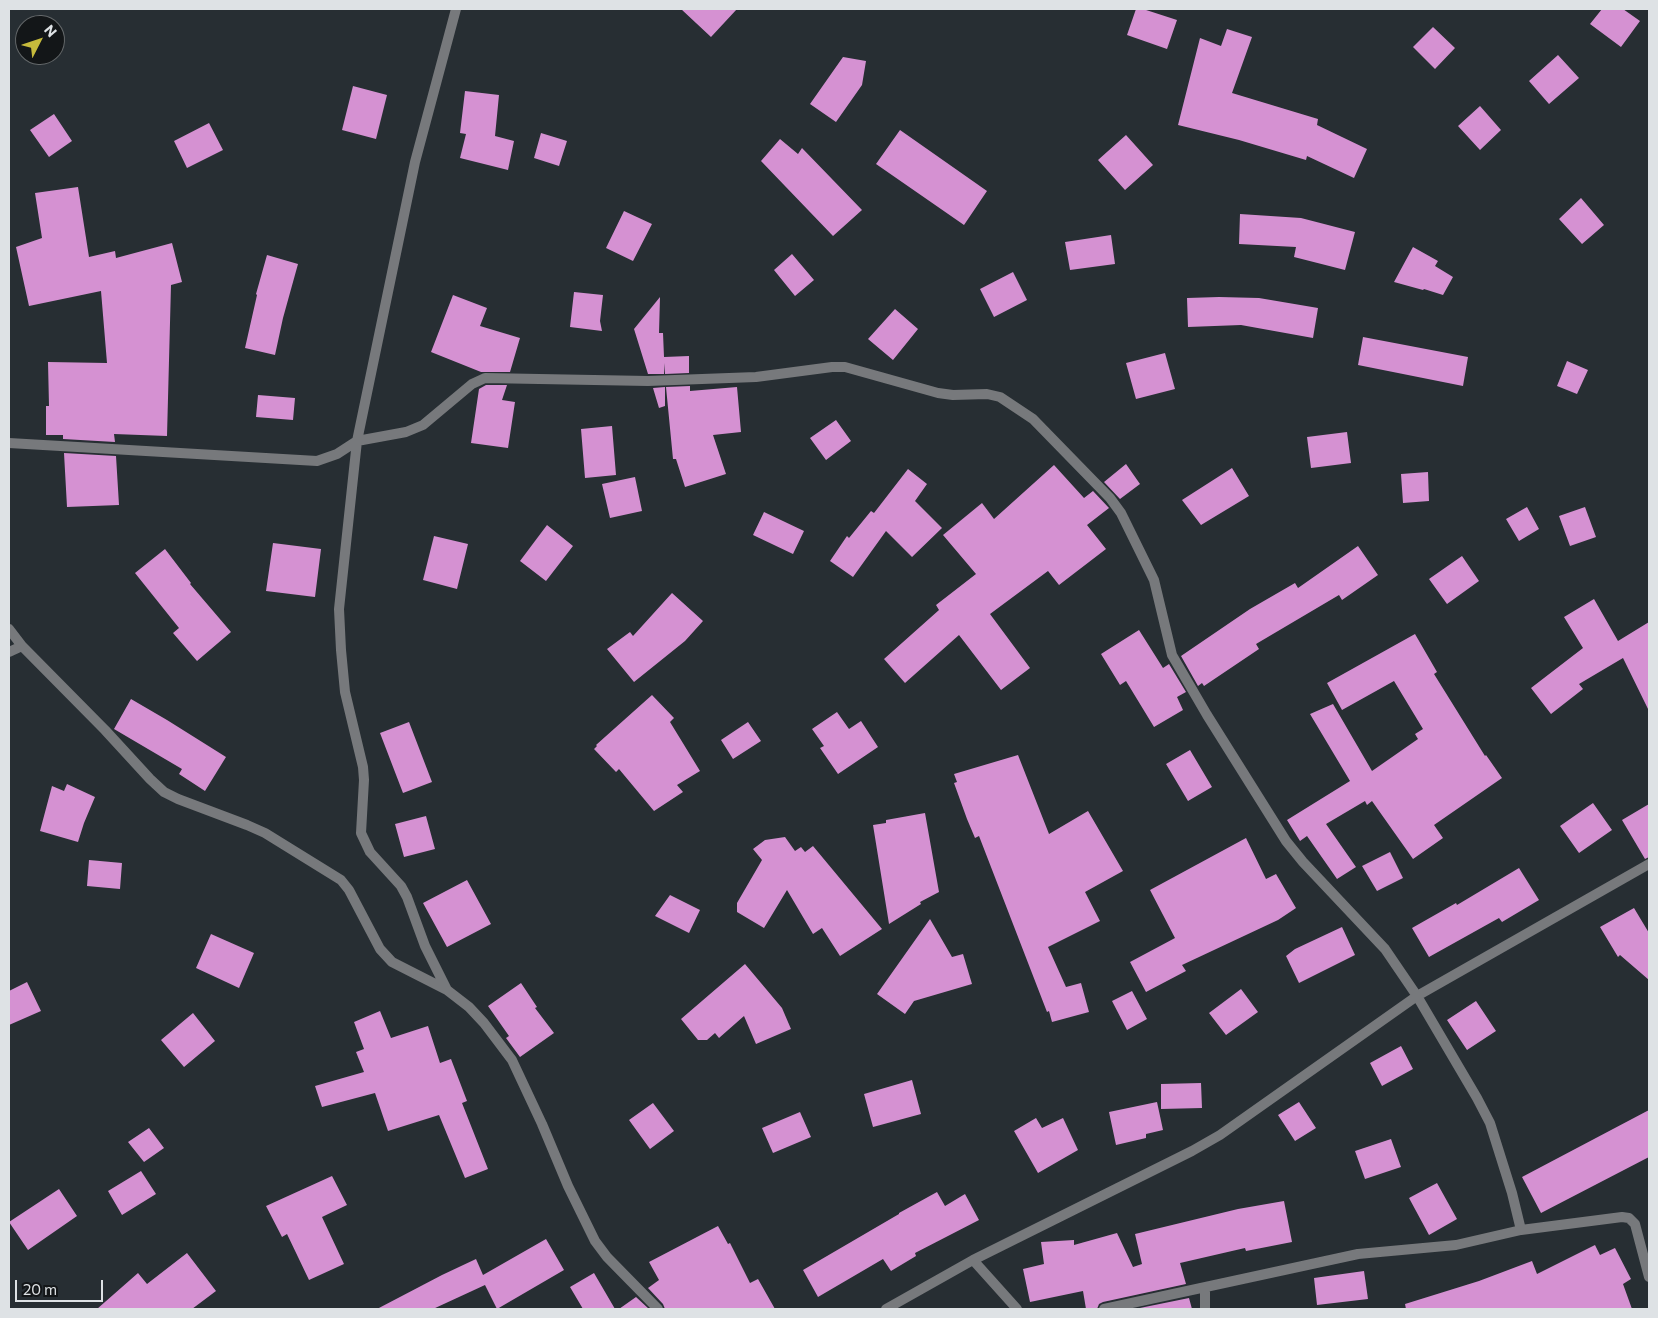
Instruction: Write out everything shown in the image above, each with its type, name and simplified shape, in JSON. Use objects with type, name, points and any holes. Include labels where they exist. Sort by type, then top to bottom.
[{"type":"street","points":[[447,990],[424,946],[407,897],[401,886],[370,852],[361,833],[363,767],[345,692],[339,609],[357,441],[415,162],[456,9]]},
{"type":"street","points":[[9,443],[316,461],[337,454],[357,441],[406,432],[423,425],[472,384],[484,378],[648,382],[756,377],[838,367],[938,393],[953,395],[987,394],[1000,397],[1033,419],[1110,498],[1121,513],[1154,580],[1172,655],[1207,715],[1286,841],[1384,950],[1417,996],[1477,1098],[1490,1123],[1512,1193],[1520,1230]]},
{"type":"street","points":[[9,629],[22,646],[164,792],[264,833],[341,880],[349,890],[380,949],[392,962],[447,990],[479,1017],[512,1060],[568,1186],[595,1241],[607,1257],[658,1309]]},
{"type":"street","points":[[9,652],[22,646]]},
{"type":"street","points":[[886,1309],[973,1260],[1213,1139],[1417,996],[1649,864]]},
{"type":"street","points":[[1104,1309],[1358,1254],[1456,1245],[1520,1230],[1622,1217],[1629,1218],[1635,1224],[1649,1277]]},
{"type":"street","points":[[973,1260],[1017,1309]]},
{"type":"street","points":[[1205,1288],[1205,1309]]},
{"type":"building","points":[[681,9],[737,9],[711,37]]},
{"type":"building","points":[[1136,9],[1143,9],[1177,20],[1167,49],[1127,35]]},
{"type":"building","points":[[1602,9],[1623,9],[1640,21],[1621,47],[1590,24]]},
{"type":"building","points":[[1433,27],[1455,48],[1435,69],[1413,47]]},
{"type":"building","points":[[1227,29],[1252,37],[1232,93],[1318,119],[1317,125],[1367,149],[1354,178],[1307,156],[1306,160],[1239,140],[1178,125],[1200,38],[1221,46]]},
{"type":"building","points":[[1558,55],[1579,78],[1549,104],[1529,81]]},
{"type":"building","points":[[843,57],[866,61],[862,85],[836,122],[810,104]]},
{"type":"building","points":[[353,86],[387,95],[376,139],[342,130]]},
{"type":"building","points":[[465,91],[499,95],[495,136],[514,141],[508,170],[460,158],[466,134],[460,133]]},
{"type":"building","points":[[1480,106],[1501,130],[1480,150],[1458,126]]},
{"type":"building","points":[[54,114],[72,141],[49,157],[30,130]]},
{"type":"building","points":[[209,123],[223,150],[187,168],[174,141]]},
{"type":"building","points":[[900,130],[987,191],[964,225],[876,164]]},
{"type":"building","points":[[541,133],[567,141],[559,166],[534,158]]},
{"type":"building","points":[[1126,135],[1153,165],[1125,190],[1098,160]]},
{"type":"building","points":[[780,139],[798,154],[802,148],[862,210],[833,236],[761,161]]},
{"type":"building","points":[[78,187],[89,257],[115,251],[116,258],[172,243],[182,282],[171,285],[167,436],[114,434],[115,442],[63,439],[63,435],[46,435],[46,406],[49,406],[48,362],[107,363],[101,291],[29,306],[16,247],[42,238],[35,193]]},
{"type":"building","points":[[1581,198],[1604,225],[1582,244],[1559,219]]},
{"type":"building","points":[[624,211],[652,224],[633,261],[606,248]]},
{"type":"building","points":[[1240,214],[1301,218],[1355,232],[1345,270],[1294,257],[1296,247],[1239,244]]},
{"type":"building","points":[[1111,235],[1115,264],[1070,270],[1065,242]]},
{"type":"building","points":[[1413,247],[1438,261],[1435,266],[1453,277],[1443,295],[1394,282]]},
{"type":"building","points":[[792,254],[814,280],[795,296],[774,270]]},
{"type":"building","points":[[267,255],[298,264],[275,355],[245,348],[256,294]]},
{"type":"building","points":[[1013,272],[1027,300],[994,317],[980,289]]},
{"type":"building","points":[[574,292],[603,295],[600,321],[602,331],[570,327]]},
{"type":"building","points":[[453,295],[487,308],[480,326],[520,338],[510,372],[481,372],[431,352]]},
{"type":"building","points":[[660,297],[659,333],[663,333],[664,357],[689,356],[689,373],[665,374],[664,363],[664,374],[648,374],[634,329]]},
{"type":"building","points":[[1187,298],[1259,298],[1318,308],[1313,338],[1241,325],[1188,327]]},
{"type":"building","points":[[895,309],[918,329],[893,360],[868,339]]},
{"type":"building","points":[[1363,337],[1468,357],[1463,386],[1358,365]]},
{"type":"building","points":[[1165,353],[1175,389],[1136,399],[1126,363]]},
{"type":"building","points":[[1567,361],[1588,370],[1577,394],[1557,386]]},
{"type":"building","points":[[486,385],[507,385],[502,400],[515,402],[508,448],[471,443],[479,389]]},
{"type":"building","points":[[690,386],[690,391],[737,387],[741,432],[713,435],[726,474],[685,487],[676,459],[673,459],[666,387]]},
{"type":"building","points":[[665,387],[665,406],[659,408],[653,388]]},
{"type":"building","points":[[258,395],[295,398],[293,420],[256,417]]},
{"type":"building","points":[[836,420],[851,441],[826,460],[810,438]]},
{"type":"building","points":[[612,426],[616,475],[585,478],[581,429]]},
{"type":"building","points":[[1347,432],[1351,463],[1311,468],[1307,437]]},
{"type":"building","points":[[64,453],[116,456],[119,505],[67,507]]},
{"type":"building","points":[[1126,464],[1140,484],[1120,499],[1104,482]]},
{"type":"building","points":[[1054,465],[1084,498],[1093,491],[1109,508],[1087,525],[1106,549],[1059,585],[1048,571],[990,614],[1030,668],[1001,690],[959,635],[905,683],[884,659],[939,610],[936,605],[976,574],[943,535],[982,503],[994,519]]},
{"type":"building","points":[[1232,468],[1249,496],[1201,525],[1182,500]]},
{"type":"building","points":[[908,469],[927,484],[915,501],[942,528],[912,557],[886,531],[853,577],[830,561],[847,536],[849,538],[871,511],[874,513]]},
{"type":"building","points":[[1428,472],[1429,501],[1403,503],[1401,474]]},
{"type":"building","points":[[635,477],[642,511],[610,518],[602,484]]},
{"type":"building","points":[[1527,507],[1539,529],[1519,541],[1506,519]]},
{"type":"building","points":[[1585,507],[1596,537],[1570,546],[1559,516]]},
{"type":"building","points":[[764,512],[804,531],[793,554],[753,535]]},
{"type":"building","points":[[547,525],[573,546],[546,581],[520,561]]},
{"type":"building","points":[[434,536],[468,544],[457,589],[423,580]]},
{"type":"building","points":[[273,543],[321,549],[315,597],[266,591]]},
{"type":"building","points":[[1358,546],[1378,575],[1342,600],[1339,595],[1256,644],[1259,649],[1204,686],[1202,683],[1198,686],[1181,656],[1250,609],[1295,583],[1298,588]]},
{"type":"building","points":[[165,549],[190,584],[231,632],[197,661],[173,633],[179,628],[135,573]]},
{"type":"building","points":[[1462,556],[1479,581],[1447,604],[1429,579]]},
{"type":"building","points":[[672,593],[703,621],[685,641],[634,682],[607,649],[630,632],[633,636]]},
{"type":"building","points":[[1594,599],[1618,641],[1649,622],[1649,711],[1623,658],[1579,684],[1583,689],[1551,714],[1531,688],[1583,648],[1564,617]]},
{"type":"building","points":[[1139,630],[1163,668],[1169,664],[1186,692],[1177,697],[1183,710],[1154,727],[1126,681],[1120,685],[1101,654]]},
{"type":"building","points":[[1415,634],[1437,672],[1434,674],[1485,756],[1502,778],[1434,825],[1443,838],[1413,859],[1372,801],[1367,805],[1365,801],[1326,824],[1356,867],[1337,879],[1307,836],[1300,841],[1287,820],[1350,781],[1310,714],[1333,704],[1372,771],[1418,739],[1415,734],[1423,729],[1394,681],[1342,710],[1327,683]]},
{"type":"building","points":[[652,695],[674,718],[670,722],[700,771],[677,785],[683,792],[654,811],[619,769],[616,772],[594,749],[596,745]]},
{"type":"building","points":[[131,699],[226,757],[205,791],[179,774],[182,769],[114,729]]},
{"type":"building","points":[[837,712],[849,729],[861,721],[878,747],[838,774],[820,748],[824,746],[812,729]]},
{"type":"building","points":[[409,722],[432,782],[403,793],[380,733]]},
{"type":"building","points":[[748,722],[761,741],[733,759],[721,740]]},
{"type":"building","points":[[1190,750],[1212,787],[1188,801],[1166,764]]},
{"type":"building","points":[[1018,755],[1049,834],[1088,811],[1123,871],[1085,892],[1100,921],[1048,947],[1066,987],[1081,983],[1089,1012],[1052,1022],[979,836],[975,838],[954,783],[957,782],[954,774]]},
{"type":"building","points":[[67,784],[95,797],[78,842],[40,831],[52,786],[64,791]]},
{"type":"building","points":[[1593,803],[1612,830],[1579,853],[1560,826]]},
{"type":"building","points":[[1649,804],[1649,857],[1645,859],[1622,820]]},
{"type":"building","points":[[925,813],[939,892],[920,902],[921,904],[889,924],[873,825],[886,823],[886,820]]},
{"type":"building","points":[[426,816],[435,849],[404,857],[395,824]]},
{"type":"building","points":[[785,837],[795,851],[801,847],[805,852],[813,846],[882,929],[840,956],[822,928],[813,934],[787,890],[764,928],[737,912],[737,903],[762,860],[753,849],[765,840]]},
{"type":"building","points":[[1246,838],[1266,879],[1276,874],[1296,908],[1278,920],[1182,965],[1186,971],[1146,992],[1130,962],[1175,938],[1150,890]]},
{"type":"building","points":[[1390,852],[1403,878],[1377,891],[1362,866]]},
{"type":"building","points":[[89,860],[122,863],[120,889],[87,886]]},
{"type":"building","points":[[1519,868],[1539,900],[1502,922],[1499,918],[1429,957],[1412,928],[1456,903],[1457,905]]},
{"type":"building","points":[[467,880],[491,924],[447,947],[423,903]]},
{"type":"building","points":[[670,895],[700,910],[689,933],[655,916]]},
{"type":"building","points":[[1634,908],[1649,933],[1649,980],[1620,955],[1618,957],[1600,927]]},
{"type":"building","points":[[930,919],[952,957],[963,954],[972,984],[914,1001],[905,1014],[877,994]]},
{"type":"building","points":[[1342,927],[1355,955],[1299,983],[1286,956],[1295,949]]},
{"type":"building","points":[[211,934],[254,953],[239,988],[196,968]]},
{"type":"building","points":[[745,964],[782,1008],[791,1029],[756,1044],[744,1016],[719,1038],[715,1033],[707,1040],[698,1040],[681,1019]]},
{"type":"building","points":[[27,982],[41,1011],[9,1025],[9,991]]},
{"type":"building","points":[[521,983],[537,1007],[535,1008],[554,1033],[520,1057],[506,1038],[509,1036],[488,1006]]},
{"type":"building","points":[[1241,989],[1258,1012],[1226,1035],[1209,1013]]},
{"type":"building","points":[[1132,991],[1147,1019],[1127,1030],[1112,1001]]},
{"type":"building","points":[[1476,1001],[1496,1031],[1467,1050],[1447,1020]]},
{"type":"building","points":[[380,1011],[391,1038],[428,1026],[440,1063],[451,1059],[467,1101],[462,1103],[488,1169],[465,1178],[439,1115],[388,1131],[375,1093],[322,1107],[315,1086],[364,1072],[356,1052],[364,1049],[354,1022]]},
{"type":"building","points":[[193,1013],[215,1041],[184,1067],[161,1040]]},
{"type":"building","points":[[1401,1046],[1413,1069],[1382,1086],[1370,1063]]},
{"type":"building","points":[[912,1080],[921,1114],[873,1127],[864,1094]]},
{"type":"building","points":[[1201,1083],[1202,1108],[1161,1109],[1161,1084]]},
{"type":"building","points":[[1157,1102],[1163,1130],[1146,1134],[1146,1138],[1116,1145],[1109,1112]]},
{"type":"building","points":[[1299,1102],[1316,1128],[1295,1141],[1278,1115]]},
{"type":"building","points":[[653,1103],[674,1131],[650,1149],[629,1120]]},
{"type":"building","points":[[1649,1110],[1649,1157],[1541,1213],[1522,1177]]},
{"type":"building","points":[[800,1112],[811,1137],[773,1153],[762,1128]]},
{"type":"building","points":[[1036,1118],[1042,1128],[1063,1118],[1078,1150],[1038,1173],[1014,1131]]},
{"type":"building","points":[[149,1128],[164,1148],[144,1162],[128,1142]]},
{"type":"building","points":[[1391,1139],[1401,1167],[1365,1179],[1355,1151]]},
{"type":"building","points":[[141,1171],[156,1194],[122,1215],[108,1191]]},
{"type":"building","points":[[332,1176],[347,1205],[322,1217],[344,1264],[309,1280],[287,1234],[282,1237],[266,1206]]},
{"type":"building","points":[[1437,1183],[1457,1219],[1429,1235],[1409,1198]]},
{"type":"building","points":[[59,1189],[77,1216],[28,1250],[9,1222]]},
{"type":"building","points":[[937,1192],[945,1206],[965,1194],[979,1220],[915,1253],[916,1256],[891,1271],[883,1259],[818,1297],[803,1270]]},
{"type":"building","points":[[1284,1201],[1292,1242],[1246,1251],[1245,1248],[1180,1263],[1186,1284],[1103,1302],[1099,1304],[1097,1309],[1086,1309],[1083,1291],[1030,1302],[1023,1269],[1044,1264],[1041,1242],[1074,1240],[1074,1245],[1117,1233],[1133,1267],[1142,1264],[1135,1234],[1238,1209]]},
{"type":"building","points":[[718,1226],[728,1244],[730,1243],[750,1283],[758,1279],[775,1309],[665,1309],[663,1304],[648,1288],[659,1280],[649,1262]]},
{"type":"building","points":[[546,1239],[564,1270],[497,1309],[485,1285],[433,1309],[377,1309],[476,1259],[483,1275]]},
{"type":"building","points":[[1595,1245],[1600,1255],[1615,1248],[1631,1279],[1623,1284],[1632,1309],[1406,1309],[1405,1304],[1479,1281],[1532,1261],[1537,1274]]},
{"type":"building","points":[[187,1253],[216,1291],[192,1309],[97,1309],[138,1273],[147,1284]]},
{"type":"building","points":[[1364,1271],[1368,1299],[1317,1305],[1314,1278]]},
{"type":"building","points":[[594,1273],[615,1309],[583,1309],[570,1287]]},
{"type":"building","points":[[636,1297],[649,1309],[619,1309]]},
{"type":"building","points":[[1189,1298],[1192,1309],[1135,1309]]}]
